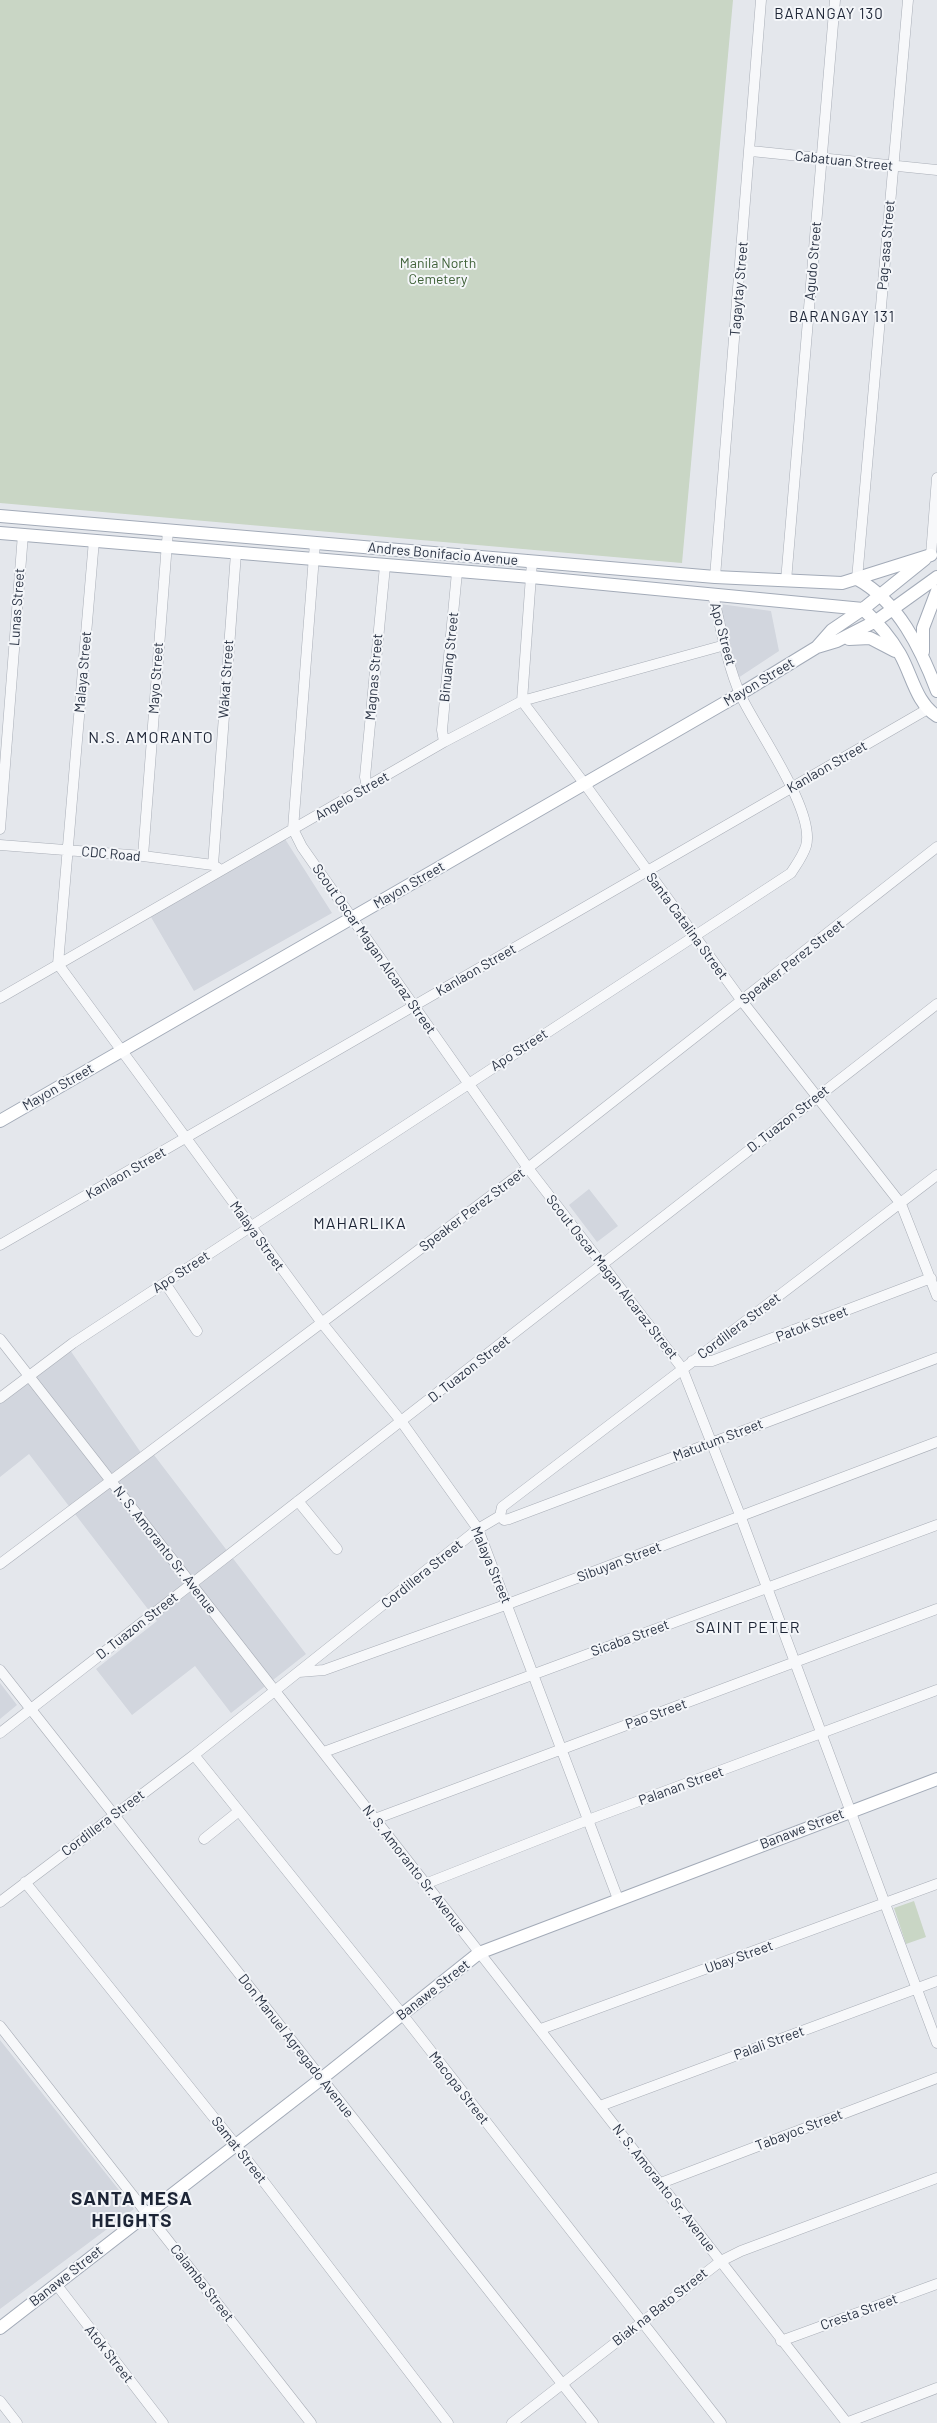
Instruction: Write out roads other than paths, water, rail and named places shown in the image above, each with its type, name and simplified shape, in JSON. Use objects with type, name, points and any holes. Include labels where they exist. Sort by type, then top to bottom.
[{"type":"main road","name":"Andres Bonifacio Avenue","points":[[0,516],[532,562],[786,581],[842,583],[857,580],[893,565],[934,552]]},
{"type":"main road","name":"Andres Bonifacio Avenue","points":[[0,532],[531,577],[863,609]]},
{"type":"main road","points":[[932,713],[900,654],[876,621],[863,609],[934,552]]},
{"type":"main road","points":[[876,621],[937,577]]},
{"type":"main road","points":[[857,580],[880,595],[924,657]]},
{"type":"main road","points":[[937,591],[923,628],[921,645],[937,691]]},
{"type":"main road","points":[[828,606],[832,611],[835,635],[870,638],[900,654]]},
{"type":"main road","name":"Mayon Street","points":[[0,1121],[740,694],[835,635],[863,609]]},
{"type":"main road","name":"Mayon Street","points":[[835,635],[876,621]]},
{"type":"main road","name":"Banawe Street","points":[[0,2328],[479,1953],[937,1779]]},
{"type":"street","name":"Tagaytay Street","points":[[715,577],[761,0]]},
{"type":"street","name":"Agudo Street","points":[[786,581],[835,0]]},
{"type":"street","name":"Pag-asa Street","points":[[857,580],[908,0]]},
{"type":"street","name":"Cabatuan Street","points":[[750,151],[937,170]]},
{"type":"street","points":[[934,552],[937,478]]},
{"type":"street","name":"Mayo Street","points":[[143,856],[168,530]]},
{"type":"street","name":"Lunas Street","points":[[0,829],[22,534]]},
{"type":"street","name":"Malaya Street","points":[[94,540],[58,964],[250,1227],[322,1323],[401,1422],[478,1529],[508,1604],[618,1899]]},
{"type":"street","points":[[293,829],[315,543]]},
{"type":"street","name":"Wakat Street","points":[[217,867],[236,553]]},
{"type":"street","points":[[522,701],[532,562]]},
{"type":"street","name":"Magnas Street","points":[[367,788],[365,777],[385,566]]},
{"type":"street","name":"Binuang Street","points":[[444,742],[442,730],[457,572]]},
{"type":"street","name":"Apo Street","points":[[0,1398],[73,1342],[791,873],[806,846],[803,818],[791,788],[740,694],[725,646],[713,595]]},
{"type":"street","name":"Angelo Street","points":[[0,998],[217,867],[293,829],[444,742],[522,701],[725,646]]},
{"type":"street","name":"Santa Catalina Street","points":[[522,701],[584,783],[742,1001],[901,1204],[937,1296]]},
{"type":"street","name":"Kanlaon Street","points":[[0,1244],[791,788],[932,713]]},
{"type":"street","name":"Scout Oscar Magan Alcaraz Street","points":[[293,829],[302,847],[528,1168],[682,1368],[740,1515],[937,2043]]},
{"type":"street","name":"CDC Road","points":[[0,845],[143,856],[217,867]]},
{"type":"street","name":"Speaker Perez Street","points":[[0,1564],[528,1168],[937,848]]},
{"type":"street","name":"D. Tuazon Street","points":[[0,1733],[401,1422],[816,1096],[937,1004]]},
{"type":"street","name":"Cordillera Street","points":[[0,1902],[194,1755],[478,1529],[500,1516],[502,1507],[937,1175]]},
{"type":"street","name":"Patok Street","points":[[692,1362],[712,1361],[931,1278]]},
{"type":"street","points":[[165,1283],[197,1331]]},
{"type":"street","name":"N. S. Amoranto Sr. Avenue","points":[[0,1340],[324,1752],[479,1953],[541,2029],[846,2423]]},
{"type":"street","name":"Matutum Street","points":[[500,1516],[504,1520],[937,1358]]},
{"type":"street","name":"Sibuyan Street","points":[[299,1672],[324,1670],[508,1604],[937,1442]]},
{"type":"street","points":[[298,1501],[337,1549]]},
{"type":"street","name":"Sicaba Street","points":[[324,1752],[937,1525]]},
{"type":"street","name":"Pao Street","points":[[375,1819],[937,1609]]},
{"type":"street","name":"Don Manuel Agregado Avenue","points":[[0,1670],[594,2423]]},
{"type":"street","name":"Palanan Street","points":[[425,1884],[588,1820],[937,1690]]},
{"type":"street","name":"Macopa Street","points":[[194,1755],[402,2014],[641,2323],[721,2423]]},
{"type":"street","points":[[204,1839],[239,1811]]},
{"type":"street","name":"Samat Street","points":[[25,1882],[235,2144],[448,2423]]},
{"type":"street","name":"Ubay Street","points":[[541,2029],[937,1884]]},
{"type":"street","name":"Palali Street","points":[[600,2106],[937,1980]]},
{"type":"street","name":"Calamba Street","points":[[0,2026],[311,2423]]},
{"type":"street","name":"Tabayoc Street","points":[[661,2183],[937,2078]]},
{"type":"street","name":"Biak na Bato Street","points":[[512,2423],[721,2261],[741,2251],[937,2178]]},
{"type":"street","name":"Atok Street","points":[[56,2284],[163,2423]]},
{"type":"street","name":"Cresta Street","points":[[781,2341],[937,2284]]},
{"type":"street","points":[[846,2423],[937,2388]]},
{"type":"street","points":[[0,2401],[17,2423]]},
{"type":"district","name":"BARANGAY 130","points":[[829,14]]},
{"type":"district","name":"BARANGAY 131","points":[[842,317]]},
{"type":"district","name":"N.S. AMORANTO","points":[[151,738]]},
{"type":"district","name":"MAHARLIKA","points":[[360,1224]]},
{"type":"district","name":"SAINT PETER","points":[[748,1628]]},
{"type":"district","name":"SANTA MESA HEIGHTS","points":[[132,2210]]},
{"type":"park label","name":"Manila North Cemetery","points":[[438,272]]}]
